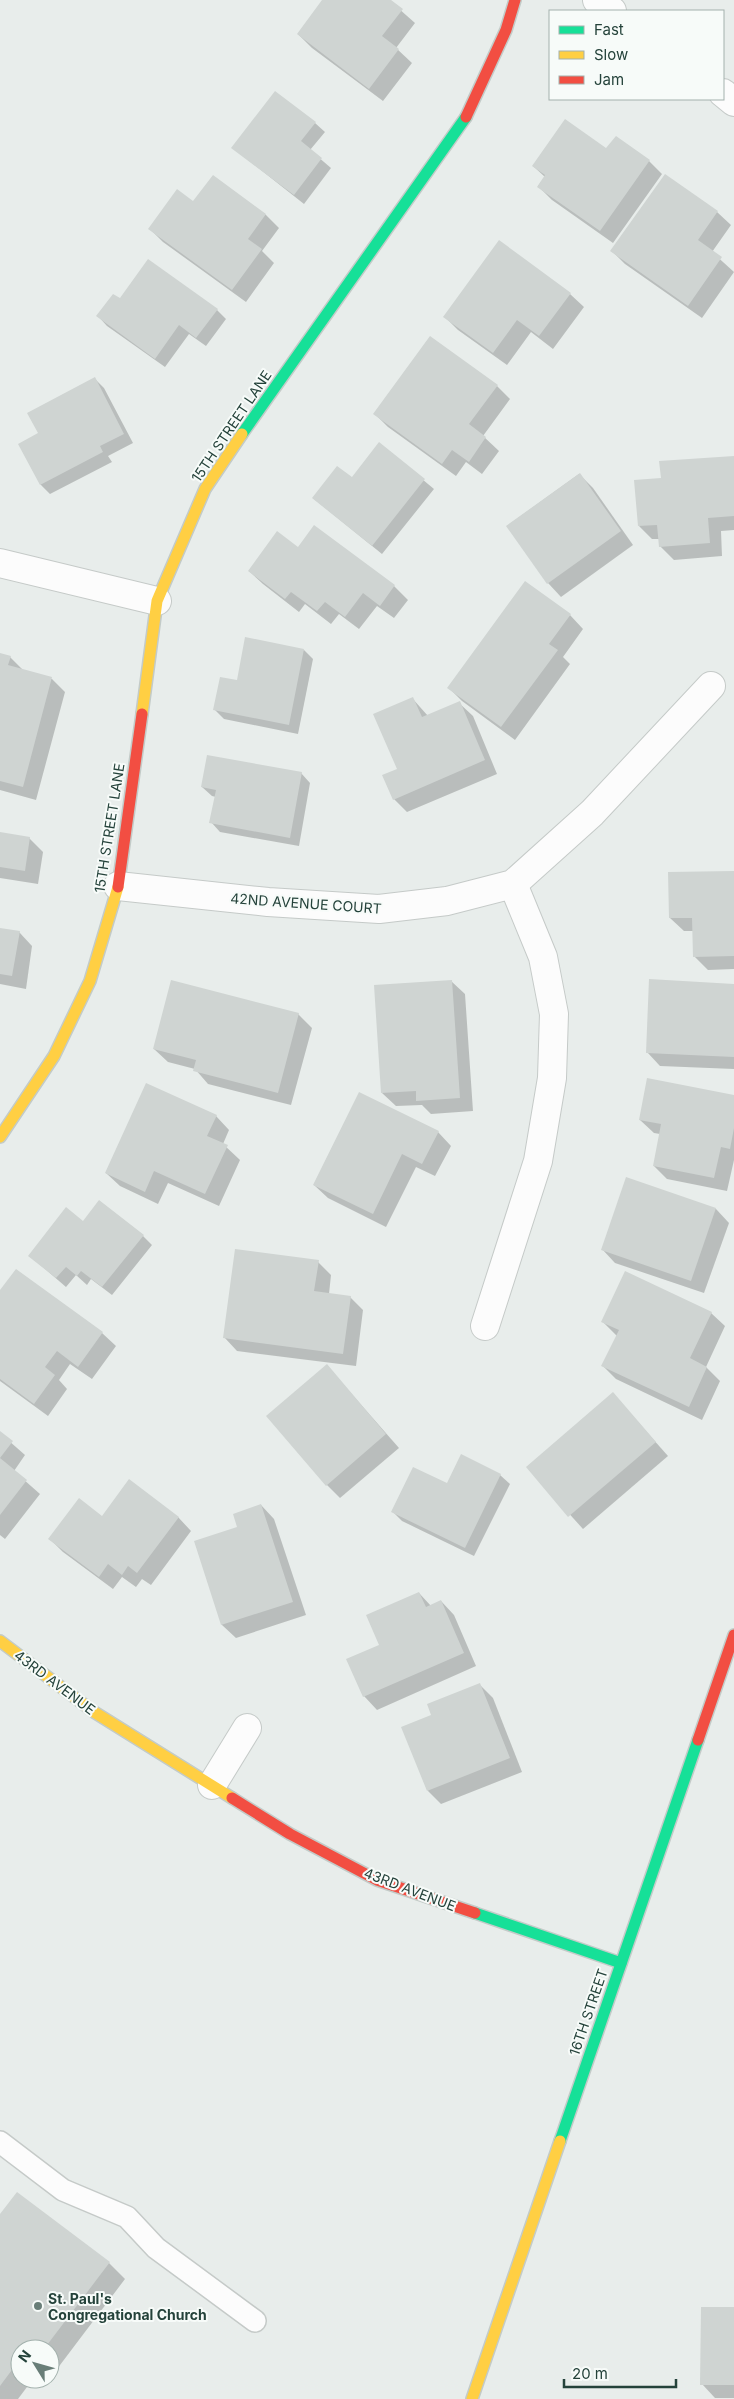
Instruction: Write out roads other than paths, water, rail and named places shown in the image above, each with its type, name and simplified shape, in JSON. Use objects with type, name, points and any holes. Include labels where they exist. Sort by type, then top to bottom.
[{"type":"street","name":"15TH STREET LANE","points":[[0,1137],[54,1056],[90,981],[118,886],[157,601],[205,489],[313,332],[463,124],[506,30],[515,0]]},
{"type":"street","points":[[597,0],[611,10]]},
{"type":"street","points":[[724,94],[734,102]]},
{"type":"street","points":[[0,563],[157,601]]},
{"type":"street","name":"42ND AVENUE COURT","points":[[118,886],[268,902],[379,909],[447,901],[512,884],[592,813],[710,686]]},
{"type":"street","points":[[485,1326],[538,1161],[552,1078],[554,1014],[542,957],[512,884]]},
{"type":"street","name":"16TH STREET","points":[[472,2399],[734,1635]]},
{"type":"street","name":"43RD AVENUE","points":[[0,1641],[94,1712],[290,1834],[377,1880],[621,1963]]},
{"type":"street","points":[[212,1785],[247,1728]]},
{"type":"lane","points":[[0,2142],[63,2190],[127,2217],[156,2248],[255,2321]]},
{"type":"place","name":"St. Paul's Congregational Church","points":[[38,2306]]}]
